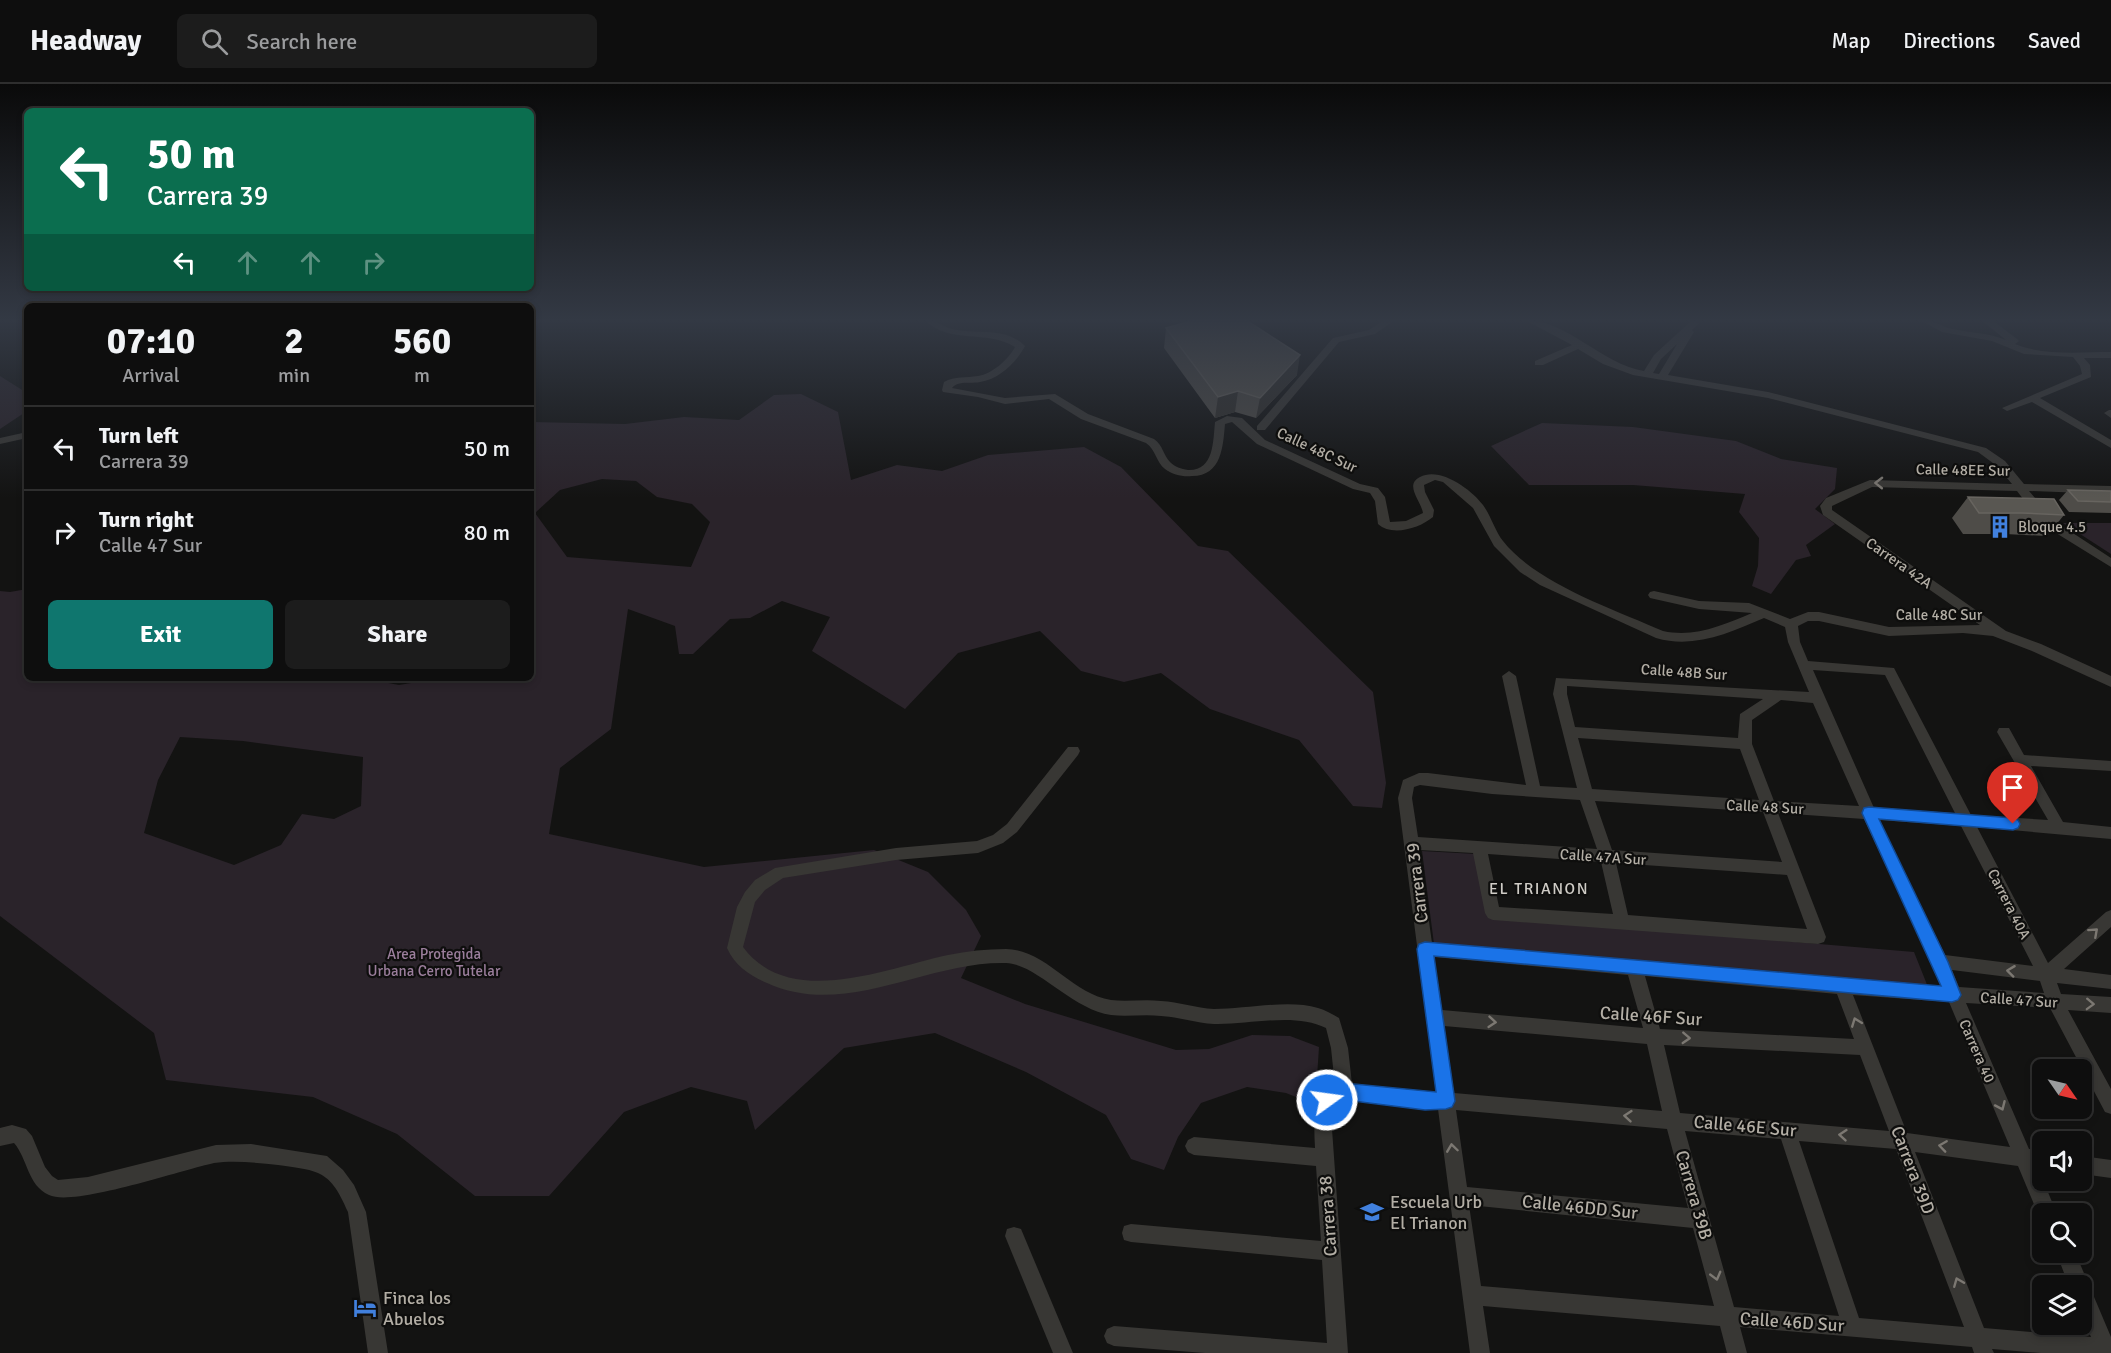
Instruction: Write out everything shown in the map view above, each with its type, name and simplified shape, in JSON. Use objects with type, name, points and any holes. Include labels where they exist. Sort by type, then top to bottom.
[{"type":"street","name":"Calle 48C Sur","points":[[963,379],[948,384],[947,390],[978,394],[1005,401],[1051,396],[1091,420],[1152,442],[1161,451],[1167,465],[1179,472],[1196,474],[1211,466],[1215,459],[1220,423],[1226,419],[1237,419],[1245,424],[1261,442],[1357,487],[1374,490],[1381,498],[1382,518],[1384,524],[1388,526],[1425,519],[1430,514],[1430,509],[1418,493],[1419,484],[1424,479],[1435,477],[1447,480],[1478,506],[1498,543],[1524,569],[1544,582],[1622,615],[1660,635],[1677,638],[1696,637],[1722,630],[1764,613]]},
{"type":"street","points":[[1261,428],[1304,379]]},
{"type":"street","points":[[1681,379],[1768,395],[1847,417],[1966,444],[1995,457],[2022,487],[2045,518],[2082,546],[2111,563]]},
{"type":"street","points":[[2007,408],[2077,379]]},
{"type":"street","points":[[2033,398],[2111,445]]},
{"type":"street","points":[[0,441],[24,436]]},
{"type":"street","name":"Calle 48EE Sur","points":[[1827,512],[1826,506],[1830,501],[1870,483],[2111,490]]},
{"type":"street","name":"Carrera 42A","points":[[1827,512],[2001,634]]},
{"type":"street","points":[[1654,595],[1699,605],[1749,607],[1791,624]]},
{"type":"street","name":"Calle 48C Sur","points":[[1791,624],[1802,617],[1818,616],[1883,632],[1961,629],[2001,634],[2111,682]]},
{"type":"street","name":"Carrera 40","points":[[1791,624],[1794,642],[1818,698],[1869,813],[1940,962],[1952,995],[2043,1203]]},
{"type":"street","name":"Carrera 40A","points":[[1804,665],[1889,671],[2046,975],[2056,1003],[2111,1106]]},
{"type":"street","points":[[1509,676],[1534,791]]},
{"type":"street","name":"Calle 48B Sur","points":[[1570,732],[1560,694],[1561,681],[1566,680],[1818,698]]},
{"type":"street","points":[[1479,848],[1493,913],[1818,937],[1745,744],[1745,718],[1779,695]]},
{"type":"street","points":[[1622,921],[1607,857],[1586,795],[1570,732],[1745,744]]},
{"type":"street","points":[[2004,732],[2059,827]]},
{"type":"street","points":[[1073,751],[1012,828],[998,839],[978,847],[896,854],[797,868],[774,876],[760,885],[745,907],[735,948],[740,957],[769,979],[788,984],[824,988],[851,986],[956,961],[999,956],[1013,957],[1029,963],[1072,993],[1103,1006],[1162,1008],[1203,1016],[1311,1014],[1329,1020],[1335,1030],[1341,1052],[1344,1091],[1425,1101],[1446,1101]]},
{"type":"street","points":[[2022,760],[2111,766]]},
{"type":"street","name":"Calle 48 Sur","points":[[1419,779],[1586,795],[2059,827],[2107,836]]},
{"type":"street","name":"Carrera 39","points":[[1419,779],[1408,783],[1405,791],[1480,1353]]},
{"type":"street","name":"Calle 47A Sur","points":[[1412,843],[1793,869]]},
{"type":"street","points":[[2046,975],[2111,917]]},
{"type":"street","name":"Calle 47 Sur","points":[[1425,949],[1842,987],[2111,1005]]},
{"type":"street","name":"Calle 47 Sur","points":[[1940,962],[2111,982]]},
{"type":"street","name":"Carrera 39B","points":[[1634,967],[1737,1353]]},
{"type":"street","name":"Carrera 39D","points":[[1842,987],[1982,1345]]},
{"type":"street","name":"Calle 46F Sur","points":[[1434,1017],[1654,1037],[1866,1047]]},
{"type":"street","name":"Carrera 38","points":[[1338,1353],[1322,1115],[1327,1100],[1344,1091]]},
{"type":"street","name":"Calle 46E Sur","points":[[1446,1101],[1902,1141],[2032,1158]]},
{"type":"street","points":[[1787,1130],[1852,1326]]},
{"type":"street","points":[[0,1137],[13,1131],[17,1132],[25,1141],[40,1177],[55,1188],[74,1189],[216,1154],[251,1153],[321,1162],[337,1176],[348,1191],[357,1212],[378,1353]]},
{"type":"street","points":[[1194,1146],[1324,1158]]},
{"type":"street","points":[[2092,1166],[2111,1169]]},
{"type":"street","name":"Calle 46DD Sur","points":[[1458,1195],[1701,1219]]},
{"type":"street","points":[[1131,1233],[1330,1251]]},
{"type":"street","points":[[1014,1236],[1064,1353]]},
{"type":"street","name":"Calle 46D Sur","points":[[1472,1295],[1852,1326],[1982,1345],[2108,1349]]},
{"type":"street","points":[[2092,1315],[2108,1349]]},
{"type":"street","points":[[1114,1336],[1332,1353]]},
{"type":"green space","points":[[0,379],[5,379],[24,391],[24,413],[0,429]]},
{"type":"green space","name":"Area Protegida Urbana Cerro Tutelar","points":[[801,394],[838,412],[851,480],[897,465],[942,471],[988,455],[1084,447],[1121,467],[1198,546],[1228,551],[1373,692],[1386,783],[1382,808],[1353,806],[1299,740],[1210,709],[1161,673],[1124,682],[1081,671],[1040,631],[958,653],[905,709],[812,651],[830,617],[782,601],[750,618],[730,619],[693,654],[679,654],[675,626],[628,609],[611,729],[560,768],[549,834],[704,867],[874,850],[928,872],[966,910],[981,936],[961,978],[1025,1004],[1176,1050],[1209,1049],[1252,1035],[1290,1036],[1319,1047],[1316,1093],[1311,1103],[1286,1093],[1247,1087],[1201,1103],[1178,1137],[1164,1170],[1131,1159],[1106,1115],[1026,1072],[935,1033],[844,1048],[755,1130],[747,1101],[691,1087],[624,1112],[549,1196],[475,1196],[397,1134],[313,1097],[166,1080],[154,1033],[0,916],[0,591],[24,590],[24,681],[378,681],[399,685],[423,681],[534,681],[534,422],[625,424],[684,417],[739,420],[774,395]],"holes":[[[602,479],[636,481],[657,497],[692,504],[710,522],[691,567],[567,557],[535,513],[560,490]],[[180,737],[243,741],[363,757],[361,806],[334,819],[302,814],[281,845],[234,865],[144,833],[158,780]]]},
{"type":"green space","points":[[1542,423],[1633,427],[1736,441],[1781,459],[1837,468],[1835,489],[1815,509],[1835,524],[1806,545],[1811,556],[1796,560],[1771,594],[1752,586],[1758,566],[1759,538],[1739,512],[1745,494],[1633,485],[1529,485],[1491,446]]},
{"type":"green space","points":[[2063,523],[2111,523],[2111,554]]},
{"type":"green space","points":[[1422,851],[1476,854],[1490,916],[1914,952],[1928,987],[1434,944]]},
{"type":"building","points":[[1205,379],[1277,379],[1260,398],[1238,391],[1218,397]]},
{"type":"building","points":[[2068,490],[2111,491],[2111,502],[2078,501]]},
{"type":"building","points":[[1968,497],[2054,499],[2064,515],[1979,513]]},
{"type":"place","name":"Bloque 4.5","points":[[2000,527]]},
{"type":"place","name":"Escuela Urb El Trianon","points":[[1372,1212]]},
{"type":"place","name":"Finca los Abuelos","points":[[365,1308]]},
{"type":"district","name":"EL TRIANON","points":[[1539,889]]},
{"type":"route","points":[[1327,1100],[1344,1091],[1425,1101],[1446,1101],[1425,949],[1952,995],[1940,962],[1869,813],[2013,824]]}]
